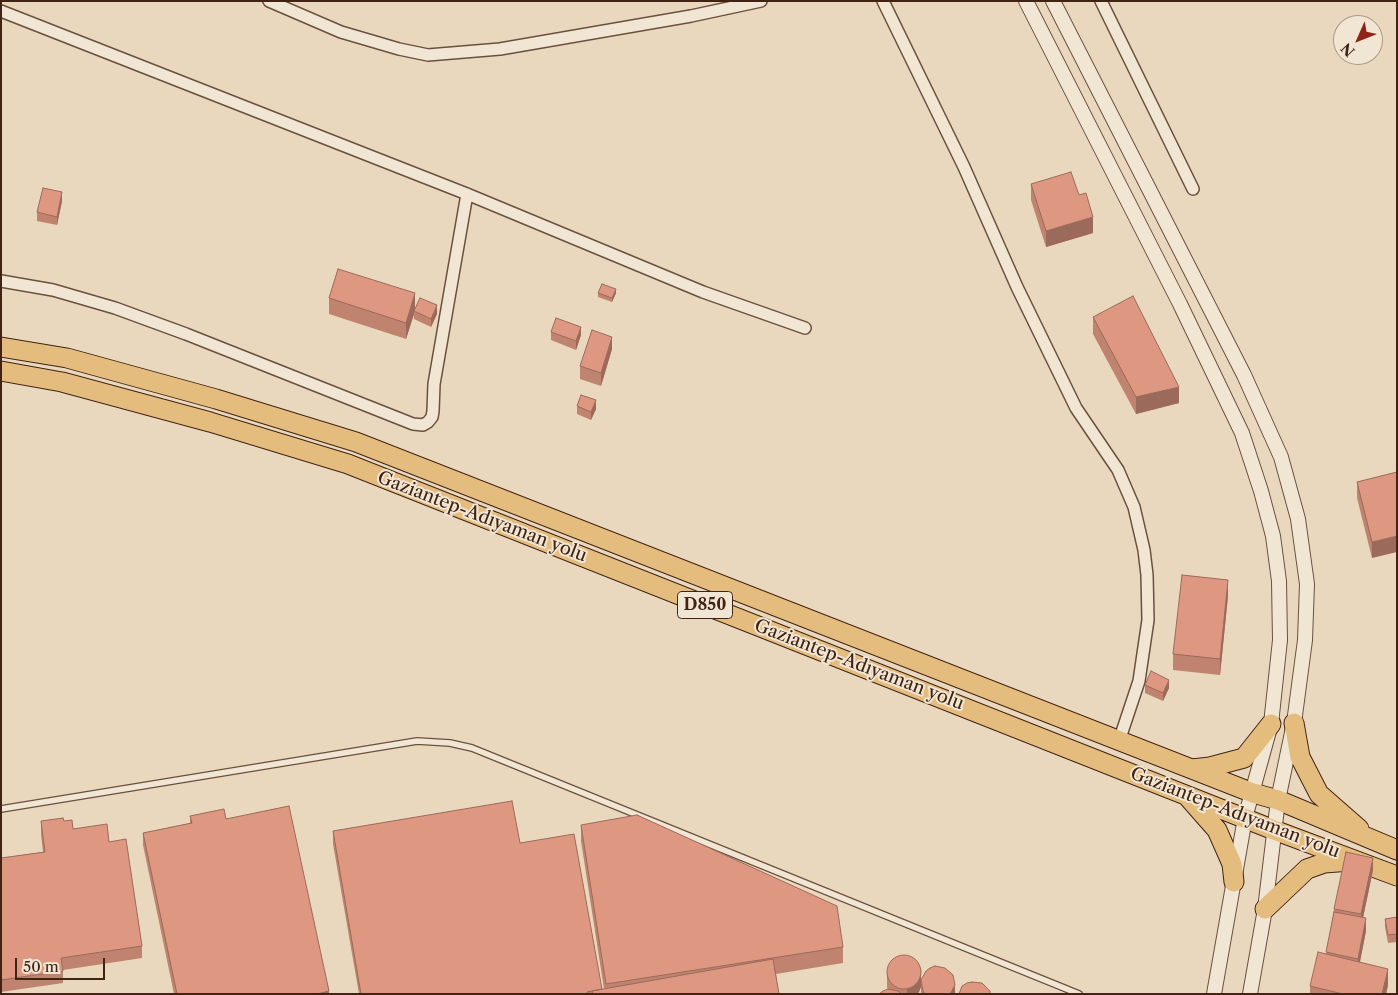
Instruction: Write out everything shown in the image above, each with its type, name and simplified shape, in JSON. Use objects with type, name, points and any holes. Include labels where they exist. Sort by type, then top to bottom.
[{"type":"highway","name":"Gaziantep-Adıyaman yolu","points":[[1,347],[67,358],[216,399],[356,442],[1191,769],[1253,793],[1278,800],[1397,850]]},
{"type":"highway","name":"Gaziantep-Adıyaman yolu","points":[[1,371],[62,382],[210,422],[348,464],[1274,830],[1397,876]]},
{"type":"highway","points":[[1294,722],[1300,757],[1319,794],[1371,839]]},
{"type":"highway","points":[[1191,769],[1210,768],[1244,758],[1271,724]]},
{"type":"highway","points":[[1186,794],[1217,830],[1232,864],[1234,882]]},
{"type":"highway","points":[[1265,909],[1307,869],[1324,863],[1357,861]]},
{"type":"street","points":[[269,1],[342,32],[377,43],[428,55],[500,49],[691,16],[761,1]]},
{"type":"street","points":[[883,1],[964,167],[1017,287],[1076,408],[1118,470],[1134,507],[1144,550],[1148,583],[1148,620],[1139,681],[1119,741]]},
{"type":"street","points":[[1026,1],[1180,304],[1242,432],[1273,536],[1279,581],[1280,640],[1271,724],[1245,818],[1214,994]]},
{"type":"street","points":[[1053,1],[1244,375],[1281,457],[1298,519],[1307,584],[1305,640],[1294,722],[1278,800],[1265,909],[1250,994]]},
{"type":"street","points":[[1102,1],[1193,188]]},
{"type":"street","points":[[1,11],[468,194],[703,292],[805,328]]},
{"type":"street","points":[[1,281],[53,290],[124,311],[338,393],[413,424],[423,425],[428,422],[434,411],[434,384],[468,194]]},
{"type":"lane","points":[[1,809],[418,741],[450,743],[472,748],[1079,994]]},
{"type":"building","points":[[1071,172],[1079,195],[1086,193],[1093,217],[1046,231],[1031,184]]},
{"type":"building","points":[[43,188],[62,192],[57,217],[37,212]]},
{"type":"building","points":[[338,269],[415,293],[406,323],[329,298]]},
{"type":"building","points":[[602,284],[616,289],[612,298],[598,293]]},
{"type":"building","points":[[1133,296],[1179,387],[1136,397],[1093,317]]},
{"type":"building","points":[[420,298],[437,305],[431,319],[414,311]]},
{"type":"building","points":[[556,318],[581,327],[576,341],[551,332]]},
{"type":"building","points":[[592,330],[612,337],[601,373],[580,366]]},
{"type":"building","points":[[581,395],[596,400],[591,412],[577,406]]},
{"type":"building","points":[[1397,472],[1397,536],[1372,542],[1357,482]]},
{"type":"building","points":[[1182,575],[1228,580],[1220,659],[1173,654]]},
{"type":"building","points":[[1151,671],[1169,680],[1163,693],[1145,685]]},
{"type":"building","points":[[512,801],[520,843],[574,834],[602,989],[587,992],[587,994],[361,994],[333,831]]},
{"type":"building","points":[[289,806],[329,991],[317,994],[177,994],[143,833],[192,823],[190,816],[224,809],[226,819]]},
{"type":"building","points":[[637,815],[837,906],[843,947],[606,984],[581,825]]},
{"type":"building","points":[[63,818],[64,821],[72,820],[73,829],[107,824],[109,842],[126,839],[142,946],[61,958],[63,971],[1,980],[1,858],[45,852],[41,821]]},
{"type":"building","points":[[1346,852],[1373,858],[1361,914],[1334,909]]},
{"type":"building","points":[[1334,912],[1366,918],[1358,959],[1326,952]]},
{"type":"building","points":[[1397,917],[1397,934],[1388,935],[1385,919]]},
{"type":"building","points":[[1318,952],[1388,969],[1382,994],[1343,994],[1310,986]]},
{"type":"building","points":[[904,955],[916,960],[921,972],[916,984],[904,989],[892,984],[887,972],[892,960]]},
{"type":"building","points":[[773,959],[779,994],[593,994],[592,991]]},
{"type":"building","points":[[935,966],[945,968],[953,975],[955,985],[950,994],[925,994],[923,991],[921,980],[926,971]]},
{"type":"building","points":[[972,982],[982,983],[990,991],[990,994],[959,994],[962,986]]},
{"type":"building","points":[[888,989],[898,991],[901,994],[879,994]]}]
